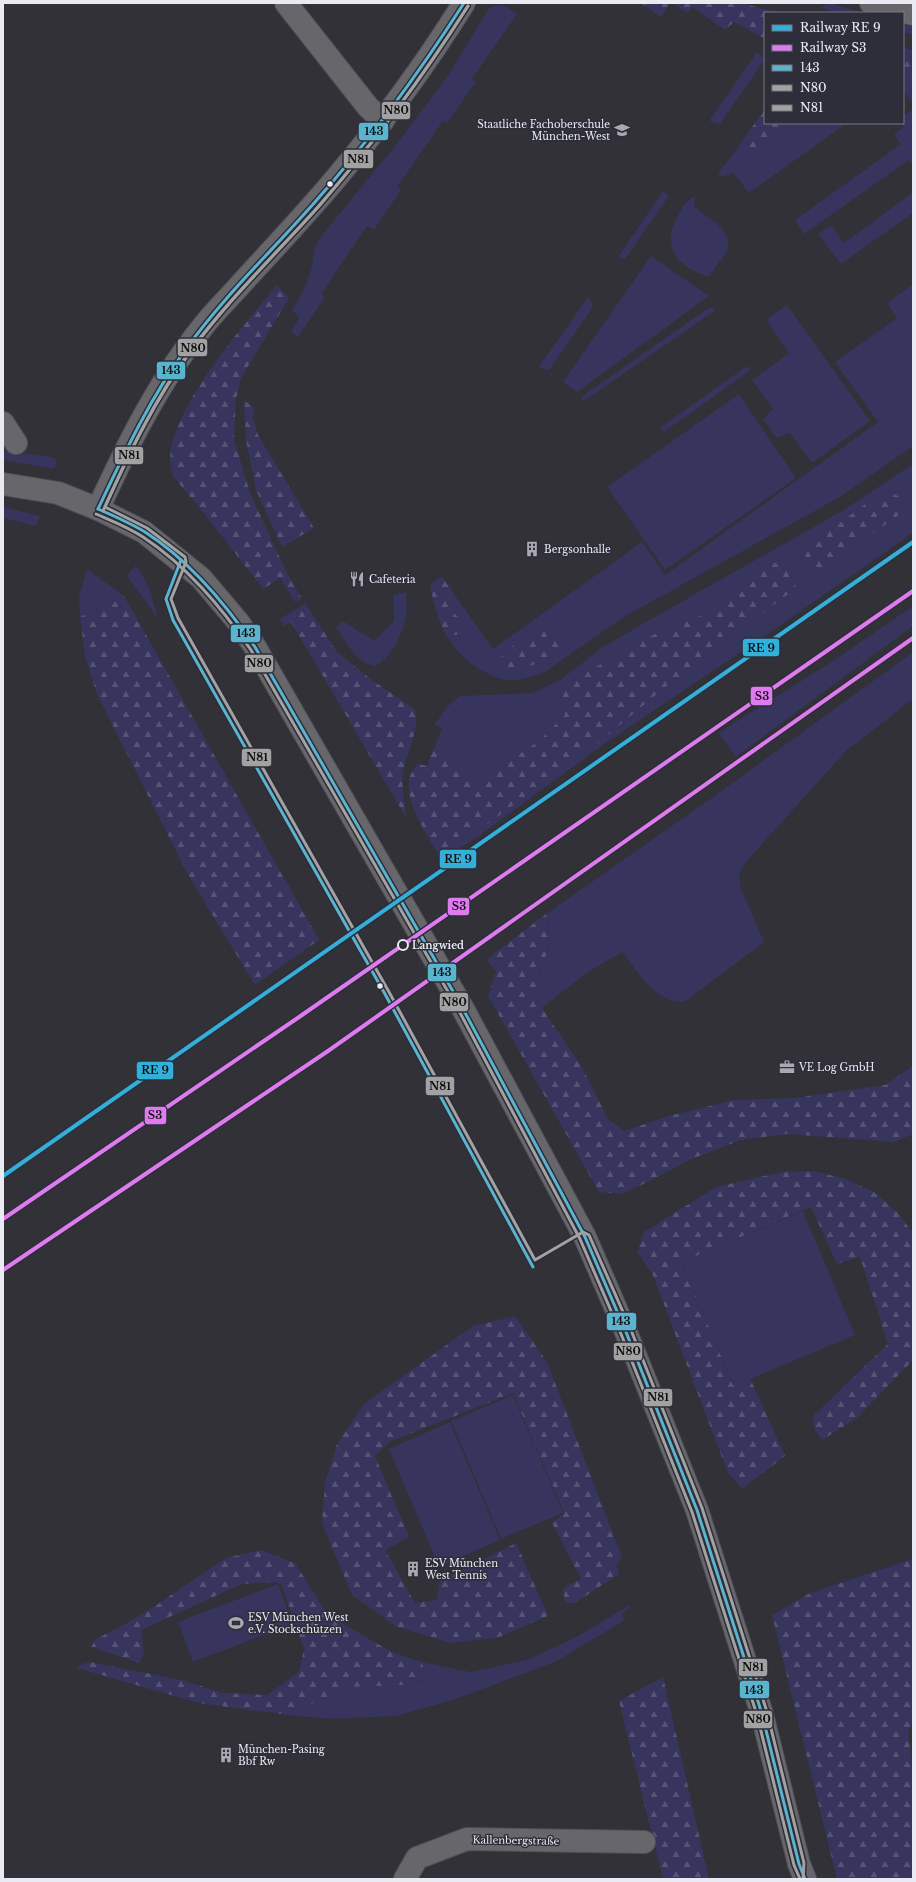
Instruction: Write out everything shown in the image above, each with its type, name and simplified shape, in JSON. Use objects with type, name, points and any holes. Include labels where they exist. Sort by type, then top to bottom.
[{"type":"street","points":[[286,3],[368,106],[383,121]]},
{"type":"street","points":[[98,509],[121,459],[152,403],[201,329],[333,182],[383,121],[422,67],[464,3]]},
{"type":"street","points":[[871,3],[913,14]]},
{"type":"street","points":[[3,423],[16,443]]},
{"type":"street","points":[[3,484],[58,493],[98,509],[144,532],[181,560],[201,578],[220,600],[255,647],[462,1007],[585,1237],[626,1332],[697,1510],[762,1714],[801,1874]]},
{"type":"street","name":"Kallenbergstraße","points":[[405,1879],[417,1858],[467,1839],[644,1842]]},
{"type":"green space","points":[[641,3],[670,3],[661,17]]},
{"type":"green space","points":[[673,3],[741,3],[777,12],[764,12],[764,38],[734,22],[725,30],[692,7],[687,13]]},
{"type":"green space","points":[[829,3],[861,12],[834,12],[820,8]]},
{"type":"green space","points":[[499,5],[507,7],[517,14],[472,79],[476,82],[447,123],[443,121],[397,187],[401,190],[374,230],[367,226],[321,294],[325,297],[298,337],[291,332],[299,318],[292,310],[300,296],[311,270],[319,239],[399,141],[447,77],[490,7]]},
{"type":"green space","points":[[904,24],[913,26],[913,35],[904,32]]},
{"type":"green space","points":[[904,47],[913,50],[913,68],[904,66]]},
{"type":"green space","points":[[757,52],[764,58],[764,60],[720,124],[709,121]]},
{"type":"green space","points":[[904,66],[913,68],[913,104],[904,91]]},
{"type":"green space","points":[[913,109],[913,165],[909,160],[804,234],[795,220],[901,144],[894,134],[904,127],[902,124],[904,124],[904,115]]},
{"type":"green space","points":[[764,110],[764,124],[789,124],[783,135],[749,150],[737,148]]},
{"type":"green space","points":[[789,124],[846,124],[749,193],[733,173],[724,176],[717,175],[737,148],[740,149],[783,135]]},
{"type":"green space","points":[[663,191],[669,196],[625,259],[618,257]]},
{"type":"green space","points":[[913,192],[913,213],[841,264],[818,234],[831,225],[844,243]]},
{"type":"green space","points":[[696,196],[694,202],[695,207],[720,226],[728,238],[726,253],[709,277],[698,273],[681,262],[675,255],[672,247],[671,238],[673,227],[683,207],[687,202]]},
{"type":"green space","points":[[651,256],[709,296],[577,392],[563,382]]},
{"type":"green space","points":[[913,284],[913,446],[840,497],[624,617],[542,674],[511,680],[498,678],[476,667],[457,651],[439,620],[432,596],[430,584],[442,577],[493,649],[642,542],[665,575],[878,422],[835,362],[897,318],[887,303]]},
{"type":"green space","points":[[277,285],[289,298],[241,378],[236,399],[234,439],[250,493],[286,571],[302,599],[295,602],[280,578],[263,589],[173,476],[170,455],[176,430],[189,404],[206,376],[225,349]]},
{"type":"green space","points":[[589,296],[593,307],[549,370],[538,368]]},
{"type":"green space","points":[[787,305],[870,421],[812,463],[790,433],[777,438],[763,420],[773,409],[752,380],[789,353],[766,320]]},
{"type":"green space","points":[[710,307],[716,310],[584,401],[581,397]]},
{"type":"green space","points":[[747,366],[749,369],[748,372],[664,432],[661,427]]},
{"type":"green space","points":[[739,394],[796,478],[665,570],[607,487]]},
{"type":"green space","points":[[244,400],[254,408],[253,418],[258,435],[314,528],[282,547],[256,490],[246,440]]},
{"type":"green space","points":[[3,450],[51,457],[57,461],[54,469],[3,460]]},
{"type":"green space","points":[[913,464],[913,533],[762,638],[600,747],[475,839],[441,858],[424,831],[414,810],[409,790],[409,778],[418,764],[427,766],[442,728],[434,725],[448,706],[460,696],[532,693],[560,680],[603,647],[842,511]]},
{"type":"green space","points":[[890,492],[902,498],[899,515],[815,574],[803,568],[801,563],[809,545],[871,500]]},
{"type":"green space","points":[[3,507],[40,516],[36,526],[3,518]]},
{"type":"green space","points":[[790,562],[796,588],[664,688],[597,744],[441,858],[414,810],[409,790],[409,778],[411,774],[418,764],[427,766],[433,750],[453,758],[480,781],[539,741],[565,715],[557,698],[576,679],[641,640],[709,612],[774,563]]},
{"type":"green space","points":[[136,565],[149,587],[158,619],[127,576]]},
{"type":"green space","points":[[87,569],[124,596],[80,617],[79,597]]},
{"type":"green space","points":[[442,577],[452,590],[452,611],[464,623],[457,635],[446,635],[434,604],[430,584]]},
{"type":"green space","points":[[406,592],[406,617],[396,645],[382,662],[376,666],[369,665],[357,657],[336,627],[343,621],[374,641],[394,621],[393,595]]},
{"type":"green space","points":[[124,596],[319,940],[255,985],[187,873],[97,694],[85,656],[80,617]]},
{"type":"green space","points":[[305,603],[337,652],[372,680],[414,709],[416,715],[415,731],[403,772],[402,784],[407,819],[291,622],[284,626],[280,619]]},
{"type":"green space","points":[[913,606],[913,626],[736,757],[718,733],[833,661]]},
{"type":"green space","points":[[540,627],[555,630],[563,649],[541,662],[514,672],[506,666],[501,657],[513,646]]},
{"type":"green space","points":[[913,652],[913,699],[846,751],[745,863],[739,875],[741,888],[764,942],[684,1002],[673,1001],[656,992],[648,985],[622,952],[588,972],[542,1008],[533,995],[550,943],[546,914],[716,795]]},
{"type":"green space","points":[[546,914],[550,943],[533,995],[582,1067],[608,1119],[624,1131],[669,1116],[734,1100],[795,1098],[885,1085],[913,1066],[913,1134],[894,1142],[787,1134],[741,1140],[689,1160],[646,1183],[621,1194],[599,1192],[488,996],[496,972],[487,959]]},
{"type":"green space","points":[[813,1171],[843,1178],[874,1192],[897,1212],[913,1233],[913,1360],[857,1418],[822,1440],[814,1429],[813,1416],[888,1344],[860,1257],[837,1264],[811,1207],[682,1262],[733,1385],[750,1378],[785,1456],[742,1489],[728,1473],[652,1273],[637,1252],[644,1232],[716,1187],[782,1172]]},
{"type":"green space","points":[[803,1211],[855,1335],[734,1386],[682,1262]]},
{"type":"green space","points":[[515,1316],[547,1362],[622,1557],[617,1565],[619,1574],[575,1603],[565,1603],[563,1588],[581,1579],[552,1523],[564,1513],[513,1393],[389,1442],[375,1456],[409,1537],[385,1550],[415,1603],[437,1600],[440,1581],[516,1543],[548,1616],[497,1638],[451,1643],[397,1627],[352,1595],[322,1523],[325,1483],[337,1444],[364,1404],[473,1326]]},
{"type":"green space","points":[[513,1395],[563,1513],[501,1539],[451,1421]]},
{"type":"green space","points":[[450,1422],[500,1540],[439,1567],[389,1449]]},
{"type":"green space","points":[[261,1550],[295,1563],[328,1615],[390,1651],[421,1662],[429,1678],[406,1685],[349,1687],[313,1703],[296,1716],[199,1703],[77,1668],[79,1665],[90,1662],[182,1680],[223,1693],[267,1695],[299,1672],[304,1649],[281,1584],[274,1582],[242,1584],[141,1630],[144,1655],[139,1663],[91,1647],[96,1639],[155,1606],[226,1558]]},
{"type":"green space","points":[[913,1559],[913,1723],[908,1730],[913,1774],[913,1879],[837,1879],[772,1615],[810,1593]]},
{"type":"green space","name":"ESV München West e.V. Stockschützen","points":[[278,1584],[293,1624],[193,1662],[178,1622]]},
{"type":"green space","points":[[628,1606],[630,1607],[622,1614],[625,1620],[555,1662],[453,1700],[396,1716],[331,1719],[296,1716],[313,1703],[349,1687],[406,1685],[428,1679],[421,1662],[471,1672],[530,1659],[578,1636]]},
{"type":"green space","points":[[663,1677],[709,1879],[663,1879],[619,1701]]},
{"type":"transit line","name":"143","points":[[98,509],[149,407],[186,349],[232,292],[315,202],[355,155],[412,80],[464,3]]},
{"type":"transit line","name":"N80","points":[[103,511],[132,449],[153,409],[190,351],[220,314],[318,207],[358,159],[415,84],[468,6]]},
{"type":"transit line","name":"N81","points":[[468,6],[416,83],[359,158],[319,206],[221,313],[191,351],[154,407],[105,507],[147,528],[185,557],[186,562],[171,599],[178,618],[389,992],[535,1260],[583,1232],[589,1235],[631,1330],[702,1508],[767,1712],[804,1863],[803,1879]]},
{"type":"transit line","name":"143","points":[[98,509],[145,532],[177,556],[219,599],[255,647],[462,1007],[585,1237],[626,1332],[697,1510],[762,1714],[799,1864],[805,1879]]},
{"type":"transit line","name":"N80","points":[[96,514],[137,533],[159,548],[189,574],[228,618],[251,650],[458,1009],[580,1239],[621,1334],[692,1512],[757,1715],[794,1865],[800,1879]]},
{"type":"transit line","points":[[3,1176],[913,542]]},
{"type":"transit line","name":"143","points":[[181,560],[166,599],[173,620],[385,994],[533,1267]]},
{"type":"rail line","name":"S3","points":[[3,1219],[302,1015],[913,591]]},
{"type":"rail line","name":"S3","points":[[3,1270],[328,1051],[913,638]]},
{"type":"place","name":"Staatliche Fachoberschule München-West","points":[[622,130]]},
{"type":"place","name":"Bergsonhalle","points":[[532,549]]},
{"type":"place","name":"Cafeteria","points":[[357,579]]},
{"type":"place","name":"Langwied","points":[[403,945]]},
{"type":"place","name":"VE Log GmbH","points":[[787,1067]]},
{"type":"place","name":"ESV München West Tennis","points":[[413,1569]]},
{"type":"place","name":"ESV München West e.V. Stockschützen","points":[[236,1623]]},
{"type":"place","name":"München-Pasing Bbf Rw","points":[[226,1755]]}]
